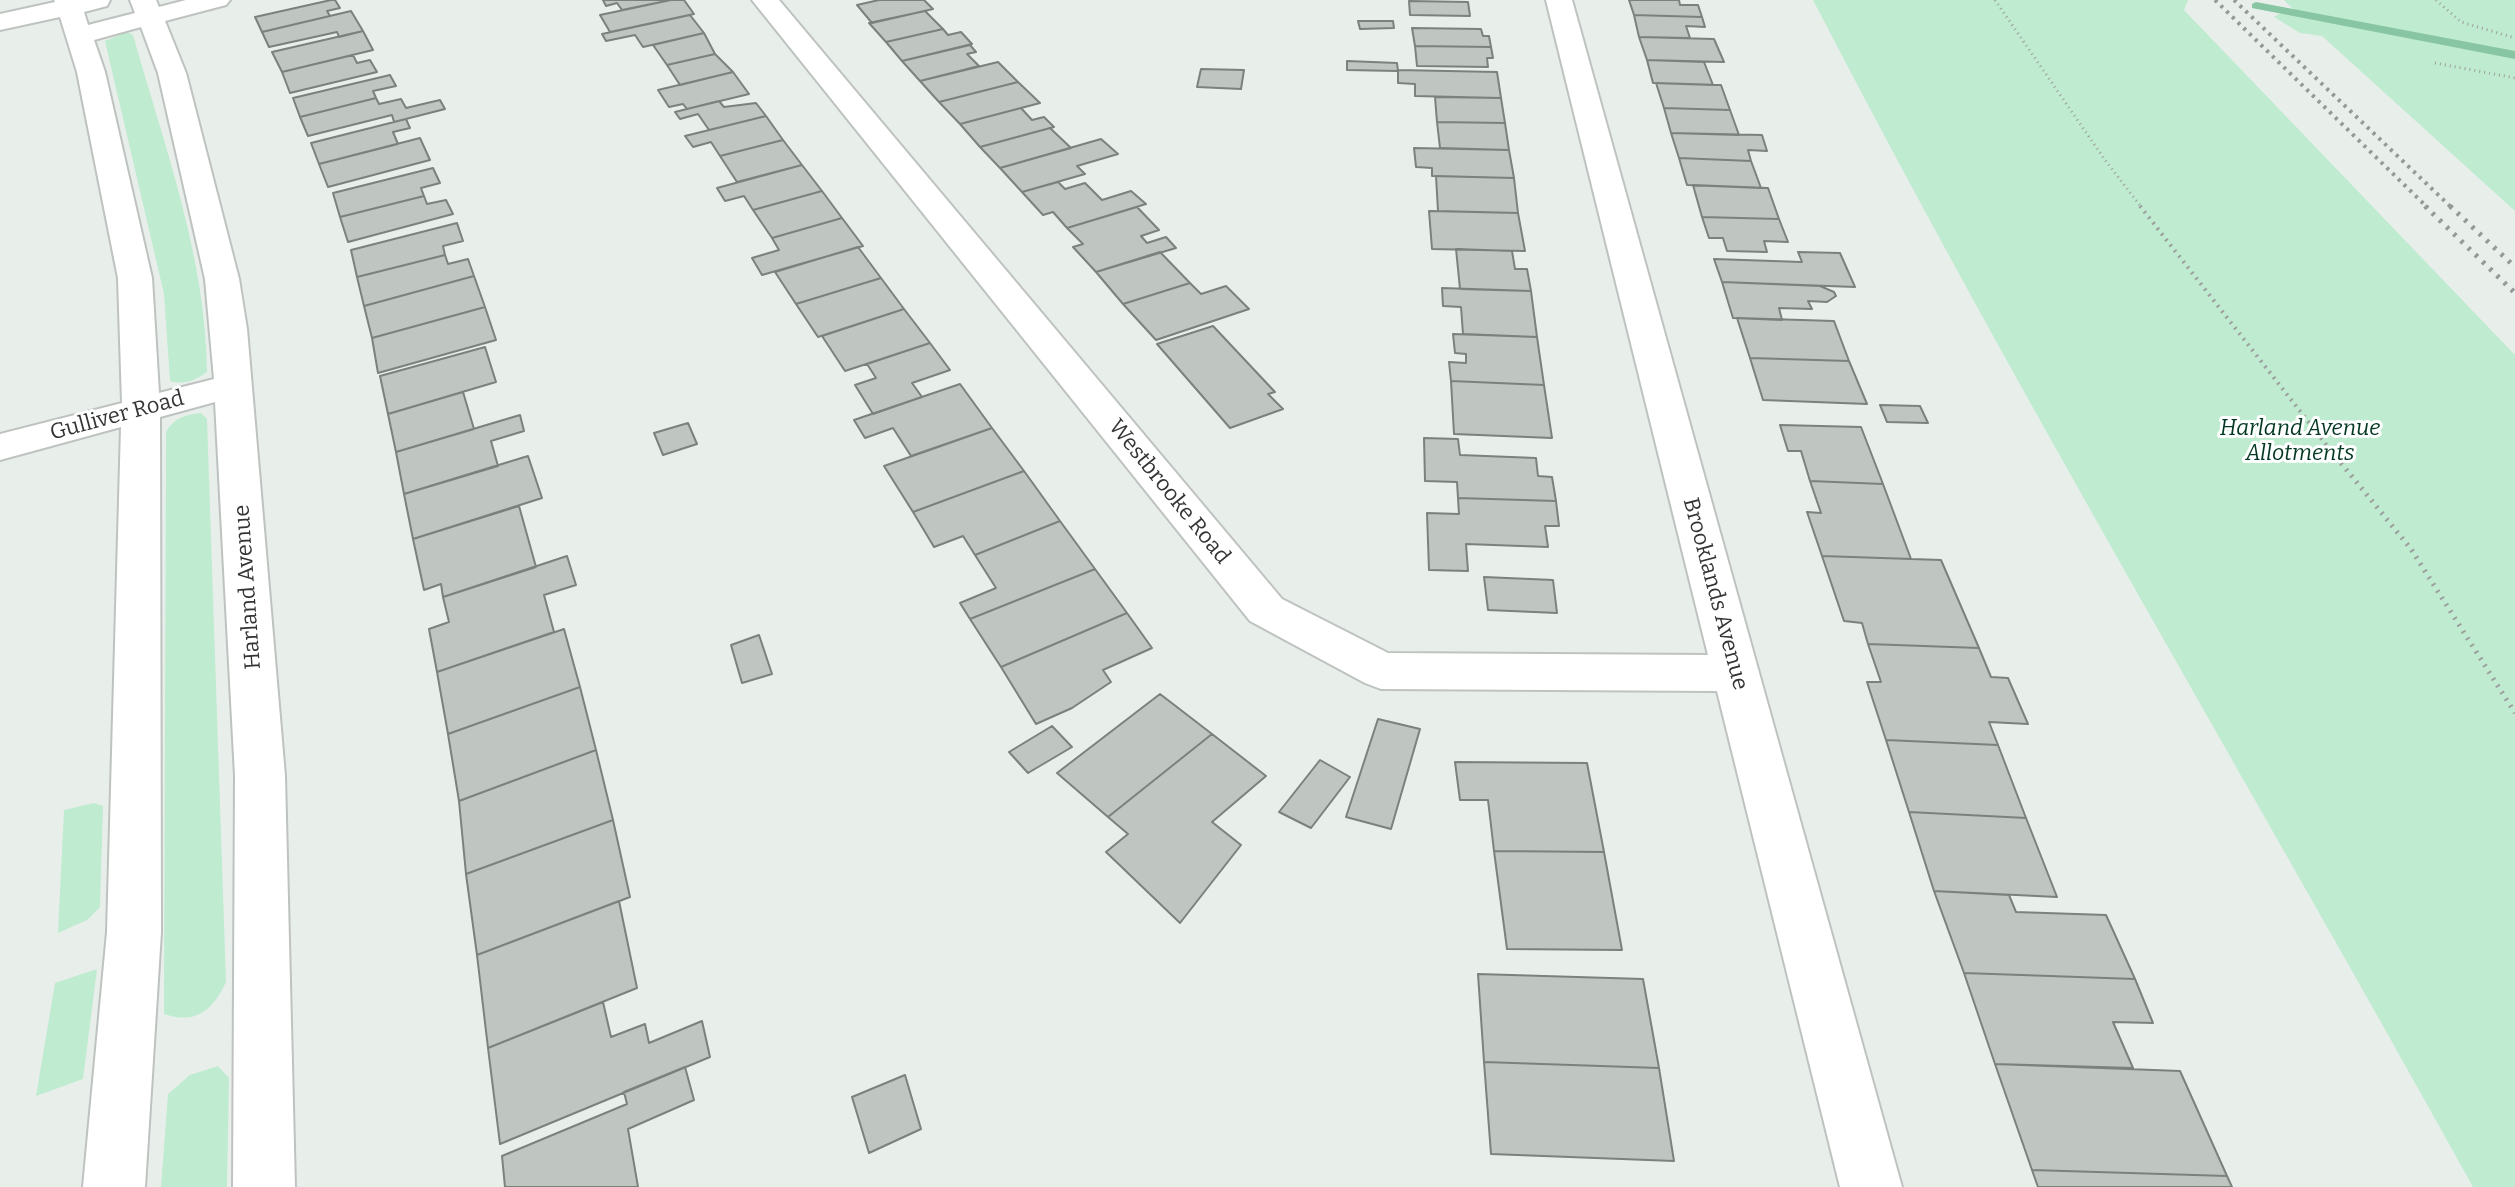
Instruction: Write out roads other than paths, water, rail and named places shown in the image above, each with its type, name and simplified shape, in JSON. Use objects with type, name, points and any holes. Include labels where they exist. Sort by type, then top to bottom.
[{"type":"street","points":[[0,22],[79,10],[147,9],[217,0]]},
{"type":"street","name":"Westbrooke Road","points":[[765,0],[1266,610],[1381,671],[1736,673]]},
{"type":"street","name":"Brooklands Avenue","points":[[1559,0],[1871,1187]]},
{"type":"street","name":"Harland Avenue","points":[[147,9],[172,73],[222,279],[234,385],[260,776],[264,1187]]},
{"type":"street","points":[[79,10],[135,278],[141,410],[134,932],[114,1187]]},
{"type":"street","name":"Gulliver Road","points":[[0,447],[234,385]]},
{"type":"waterway","points":[[2256,6],[2515,55]]},
{"type":"railway","points":[[2215,0],[2428,208]]},
{"type":"railway","points":[[2234,0],[2452,208]]},
{"type":"railway","points":[[2425,206],[2515,293]]},
{"type":"railway","points":[[2450,206],[2515,267]]},
{"type":"park label","name":"Harland Avenue Allotments","points":[[2300,442]]}]
